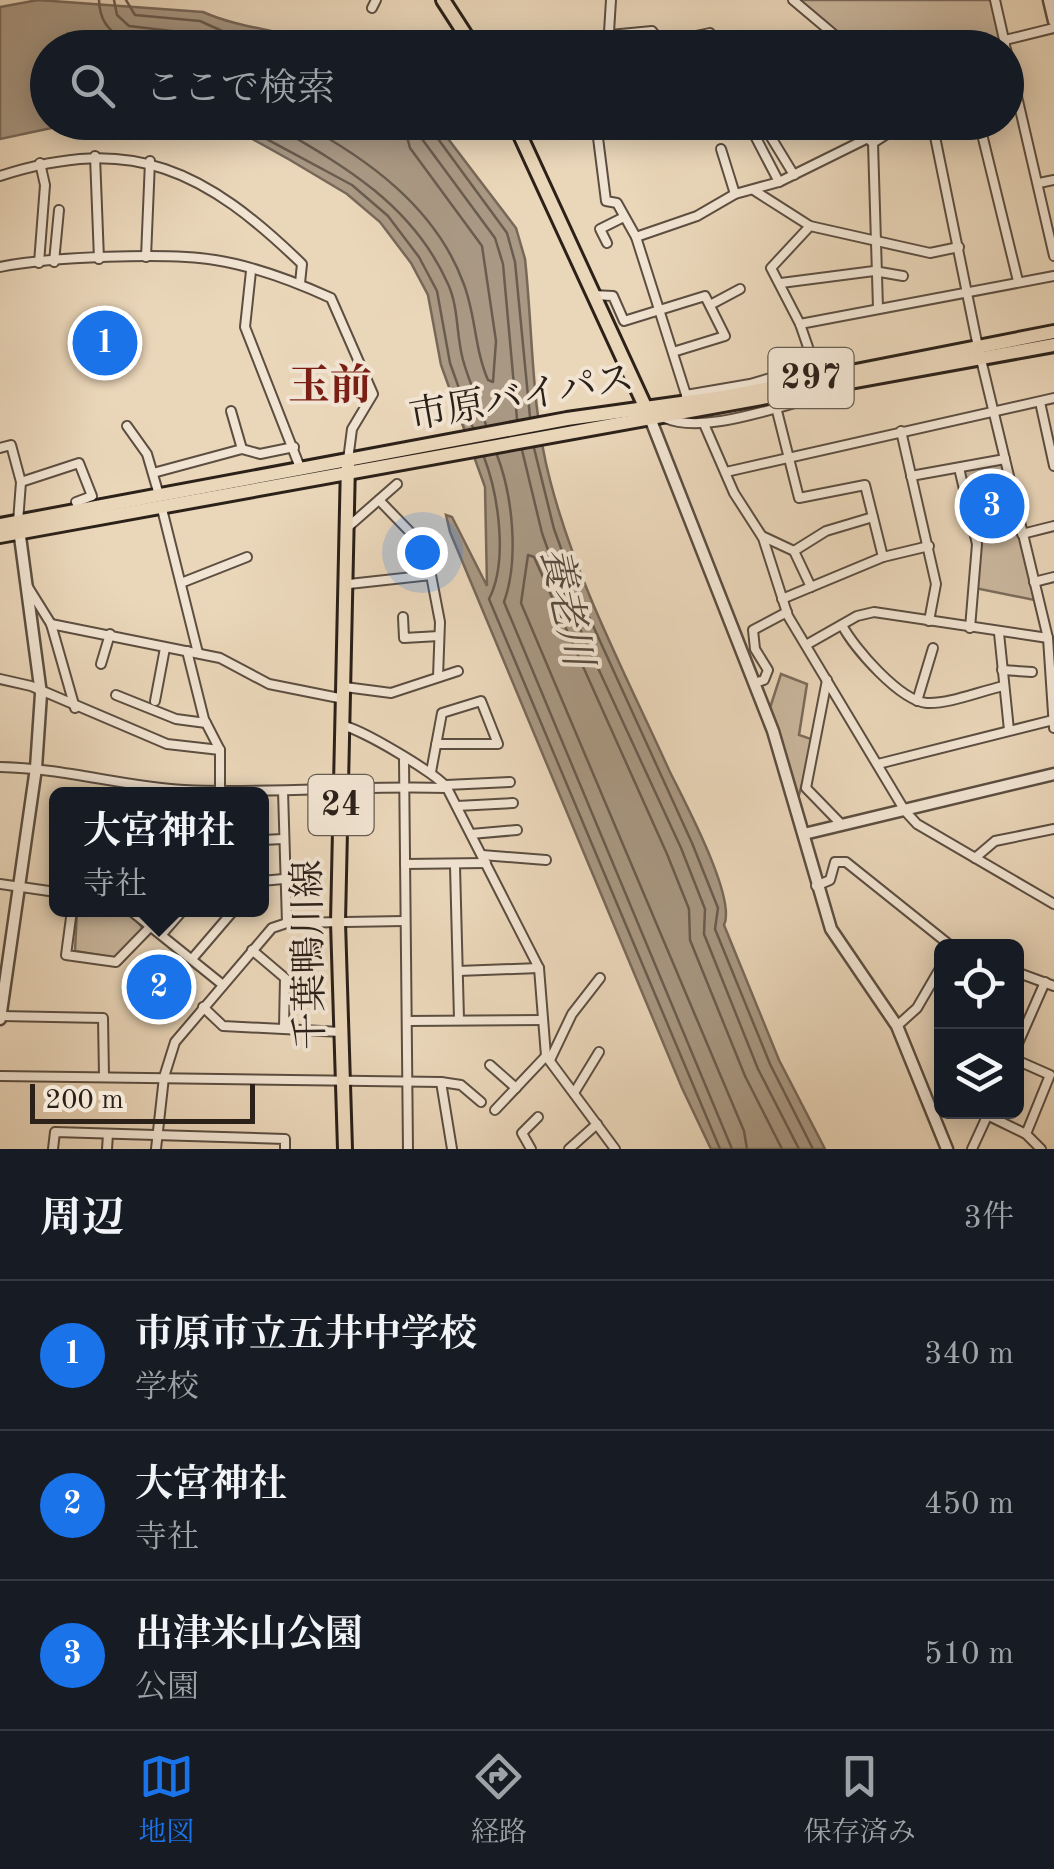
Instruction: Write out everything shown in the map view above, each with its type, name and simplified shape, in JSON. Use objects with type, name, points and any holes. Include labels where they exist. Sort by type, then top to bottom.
[{"type":"main road","points":[[442,0],[462,30]]},
{"type":"main road","points":[[522,140],[652,414]]},
{"type":"main road","name":"市原バイパス","points":[[979,352],[1054,332]]},
{"type":"main road","name":"市原バイパス","points":[[0,536],[18,527],[160,500],[397,457],[576,431],[818,376],[1054,345]]},
{"type":"main road","name":"市原バイパス","points":[[397,457],[567,419],[652,414]]},
{"type":"main road","name":"市原バイパス","points":[[160,500],[301,470],[348,466]]},
{"type":"main road","name":"千葉鴨川線","points":[[345,1149],[338,922],[349,584],[348,466]]},
{"type":"main road","name":"市原バイパス","points":[[0,525],[18,527]]},
{"type":"street","points":[[610,30],[611,0]]},
{"type":"street","points":[[793,0],[829,30]]},
{"type":"street","points":[[995,0],[1002,30]]},
{"type":"street","points":[[1024,38],[1054,24],[1049,0]]},
{"type":"street","points":[[1024,123],[1054,256]]},
{"type":"street","points":[[598,140],[606,201],[616,203],[636,237],[689,403],[750,384],[818,376]]},
{"type":"street","points":[[757,140],[779,182]]},
{"type":"street","points":[[773,140],[794,175]]},
{"type":"street","points":[[636,237],[697,216],[735,194],[755,192],[872,140]]},
{"type":"street","points":[[936,140],[979,352],[1048,638],[1054,728]]},
{"type":"street","points":[[983,140],[1018,281]]},
{"type":"street","points":[[868,142],[878,308]]},
{"type":"street","points":[[721,150],[735,194]]},
{"type":"street","points":[[95,156],[99,260]]},
{"type":"street","points":[[0,176],[40,163],[95,156],[150,161],[222,196],[262,226],[302,264],[300,284]]},
{"type":"street","points":[[146,257],[150,161]]},
{"type":"street","points":[[39,263],[45,185],[40,163]]},
{"type":"street","points":[[1039,183],[1054,180]]},
{"type":"street","points":[[755,192],[810,226],[930,253],[959,247]]},
{"type":"street","points":[[54,262],[60,210]]},
{"type":"street","points":[[607,242],[600,229],[624,216]]},
{"type":"street","points":[[652,414],[679,424],[704,424],[819,397],[818,376],[800,324],[770,268],[810,226]]},
{"type":"street","points":[[0,267],[146,257],[216,260],[300,284],[331,298],[373,394],[352,429],[348,466]]},
{"type":"street","points":[[781,283],[874,270],[903,276]]},
{"type":"street","points":[[251,271],[245,327],[301,470]]},
{"type":"street","points":[[800,324],[1054,276]]},
{"type":"street","points":[[710,305],[740,289]]},
{"type":"street","points":[[593,294],[613,296],[624,321],[658,307],[705,296],[726,336],[672,352]]},
{"type":"street","points":[[726,472],[1054,398]]},
{"type":"street","points":[[1040,402],[1054,466]]},
{"type":"street","points":[[776,406],[799,498],[865,484],[883,556]]},
{"type":"street","points":[[231,410],[242,450]]},
{"type":"street","points":[[652,414],[754,683],[831,929],[897,1026],[946,1149]]},
{"type":"street","points":[[704,424],[761,535],[787,612],[905,810],[917,824],[1054,904]]},
{"type":"street","points":[[128,426],[148,454],[154,473],[198,653]]},
{"type":"street","points":[[901,431],[936,584],[928,621]]},
{"type":"street","points":[[0,448],[11,445],[21,482],[18,527],[41,694],[36,768],[0,1018],[103,1018],[104,1076]]},
{"type":"street","points":[[154,473],[242,450],[260,454],[294,447]]},
{"type":"street","points":[[911,476],[1005,460]]},
{"type":"street","points":[[21,482],[80,463],[92,496],[76,502]]},
{"type":"street","points":[[959,468],[977,544],[970,628]]},
{"type":"street","points":[[348,527],[397,484]]},
{"type":"street","points":[[378,500],[410,532]]},
{"type":"street","points":[[794,551],[826,531],[873,516]]},
{"type":"street","points":[[1022,534],[1054,526]]},
{"type":"street","points":[[761,535],[794,551],[811,587]]},
{"type":"street","points":[[782,598],[883,556],[928,546]]},
{"type":"street","points":[[181,583],[248,557]]},
{"type":"street","points":[[349,584],[431,575],[440,636],[438,676]]},
{"type":"street","points":[[1034,582],[1054,577]]},
{"type":"street","points":[[27,587],[51,624],[75,708]]},
{"type":"street","points":[[754,683],[764,680],[768,670],[752,642],[754,630],[787,612]]},
{"type":"street","points":[[806,645],[874,612],[1048,638]]},
{"type":"street","points":[[403,617],[404,638],[440,636]]},
{"type":"street","points":[[51,624],[220,658],[269,684],[344,693],[391,693],[458,671]]},
{"type":"street","points":[[842,626],[856,650],[917,701],[930,703],[1004,686]]},
{"type":"street","points":[[999,633],[1009,730]]},
{"type":"street","points":[[102,664],[110,634]]},
{"type":"street","points":[[155,701],[165,648]]},
{"type":"street","points":[[917,701],[933,648]]},
{"type":"street","points":[[187,651],[206,723],[220,750],[220,787]]},
{"type":"street","points":[[1002,670],[1032,672]]},
{"type":"street","points":[[0,680],[31,686],[41,694],[167,744],[220,750]]},
{"type":"street","points":[[826,680],[806,788],[842,825]]},
{"type":"street","points":[[116,695],[176,719],[206,723]]},
{"type":"street","points":[[431,772],[436,744],[442,713],[481,701],[498,744],[436,744]]},
{"type":"street","points":[[878,764],[1054,720]]},
{"type":"street","points":[[343,726],[358,728],[404,760],[431,772],[446,787],[539,968],[545,996],[542,1020],[548,1058],[615,1149]]},
{"type":"street","points":[[404,760],[408,1149]]},
{"type":"street","points":[[0,767],[36,768],[124,787]]},
{"type":"street","points":[[804,834],[1054,774]]},
{"type":"street","points":[[269,791],[342,792],[510,782]]},
{"type":"street","points":[[284,791],[287,923]]},
{"type":"street","points":[[457,806],[513,802]]},
{"type":"street","points":[[975,858],[995,841],[1054,829]]},
{"type":"street","points":[[471,834],[517,830]]},
{"type":"street","points":[[269,840],[283,839]]},
{"type":"street","points":[[405,864],[455,866],[484,859],[546,860]]},
{"type":"street","points":[[816,886],[830,880],[834,862],[846,862],[942,939]]},
{"type":"street","points":[[455,866],[459,1019]]},
{"type":"street","points":[[269,880],[283,879]]},
{"type":"street","points":[[0,884],[49,891]]},
{"type":"street","points":[[71,917],[66,956],[116,962],[152,925]]},
{"type":"street","points":[[142,917],[223,984]]},
{"type":"street","points":[[162,934],[178,917]]},
{"type":"street","points":[[192,960],[228,917]]},
{"type":"street","points":[[156,1149],[164,1077],[176,1042],[272,928],[287,923],[404,921]]},
{"type":"street","points":[[252,950],[285,978],[284,1028]]},
{"type":"street","points":[[458,972],[539,968]]},
{"type":"street","points":[[1024,975],[1050,984],[1024,1033]]},
{"type":"street","points":[[495,1110],[548,1058],[572,1014],[600,978]]},
{"type":"street","points":[[897,1026],[917,1008],[934,979]]},
{"type":"street","points":[[204,1007],[223,1026],[341,1032]]},
{"type":"street","points":[[406,1021],[542,1020]]},
{"type":"street","points":[[574,1093],[599,1052]]},
{"type":"street","points":[[1024,1063],[1050,1074],[1026,1134]]},
{"type":"street","points":[[490,1065],[516,1088]]},
{"type":"street","points":[[0,1076],[441,1082],[461,1085],[481,1102]]},
{"type":"street","points":[[441,1082],[452,1149]]},
{"type":"street","points":[[531,1149],[522,1133],[538,1117]]},
{"type":"street","points":[[972,1149],[985,1119]]},
{"type":"street","points":[[999,1119],[1026,1134],[1041,1149]]},
{"type":"street","points":[[569,1149],[597,1124]]},
{"type":"street","points":[[53,1149],[55,1132],[285,1139],[285,1149]]},
{"type":"street","points":[[107,1149],[108,1134]]},
{"type":"shaded area","points":[[798,0],[991,0],[998,30],[834,30]]},
{"type":"shaded area","points":[[1005,459],[1039,601],[975,588],[978,561],[959,468]]},
{"type":"shaded area","points":[[781,674],[807,684],[799,735],[814,740],[796,806],[767,717]]},
{"type":"shaded area","points":[[77,917],[132,917],[143,929],[116,958],[75,951]]},
{"type":"water","points":[[38,0],[203,12],[266,30],[30,30],[30,133],[0,139],[0,7]]},
{"type":"water","name":"養老川","points":[[254,140],[449,140],[516,228],[525,259],[539,426],[561,518],[603,627],[707,848],[723,893],[724,925],[779,1060],[825,1149],[711,1149],[450,532],[446,515],[452,517],[487,586],[485,487],[441,365],[428,295],[411,263],[380,222],[347,194]]},
{"type":"place","name":"市原市立五井中学校","points":[[105,343]]},
{"type":"place","name":"出津米山公園","points":[[992,506]]},
{"type":"place","name":"大宮神社","points":[[159,987]]},
{"type":"district","name":"玉前","points":[[330,388]]}]
